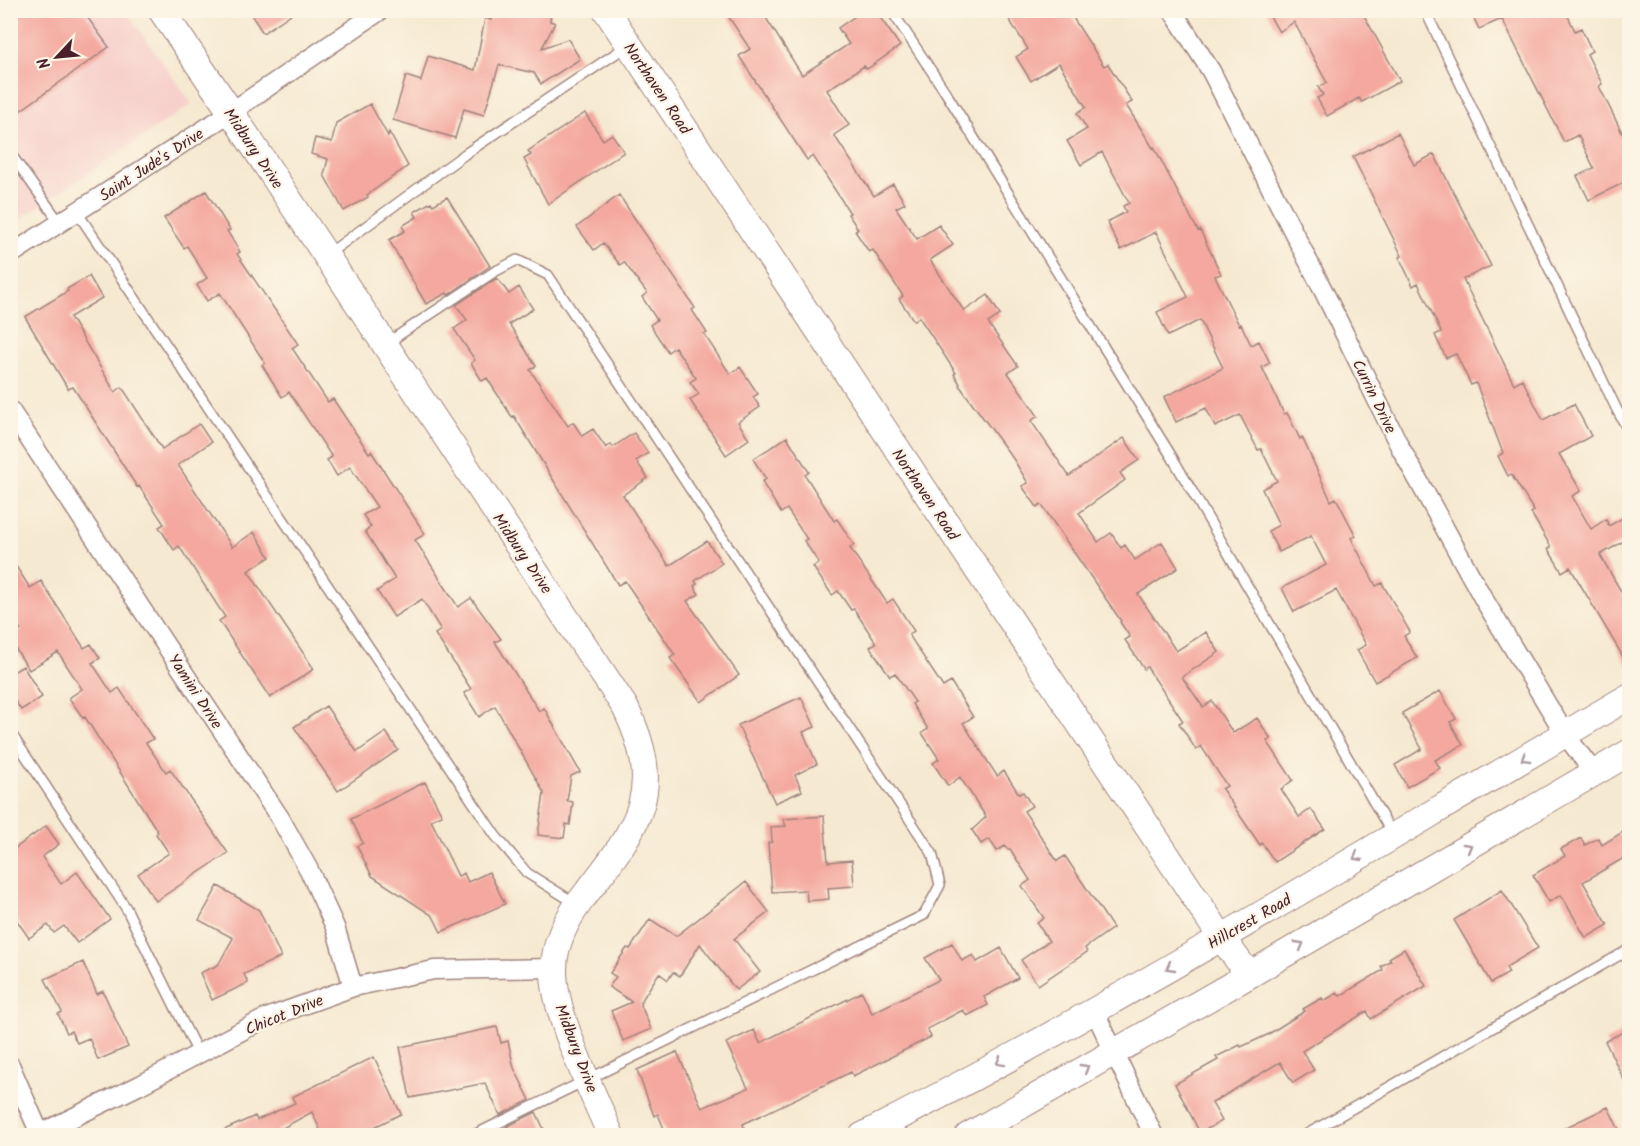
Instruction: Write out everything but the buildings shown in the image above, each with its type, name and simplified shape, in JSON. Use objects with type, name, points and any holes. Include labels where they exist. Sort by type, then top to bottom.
[{"type":"street","name":"Midbury Drive","points":[[161,10],[625,706],[637,731],[644,755],[645,783],[641,809],[620,850],[577,904],[559,941],[554,968],[558,999],[570,1037],[611,1136]]},
{"type":"street","name":"Northaven Road","points":[[606,10],[1221,938],[1249,975]]},
{"type":"street","name":"Currin Drive","points":[[1172,10],[1211,71],[1319,281],[1400,447],[1484,598],[1565,734],[1594,773]]},
{"type":"street","name":"Saint Jude's Drive","points":[[10,255],[231,112],[375,12]]},
{"type":"street","name":"Yamini Drive","points":[[10,410],[280,818],[309,870],[335,927],[353,987]]},
{"type":"street","name":"Hillcrest Road","points":[[862,1136],[935,1098],[1221,938],[1629,696]]},
{"type":"street","points":[[968,1136],[1249,975],[1629,752]]},
{"type":"street","name":"Chicot Drive","points":[[38,1135],[264,1019],[353,987],[434,970],[554,968]]},
{"type":"street","points":[[1094,1010],[1154,1136]]},
{"type":"street","points":[[10,1065],[38,1135]]},
{"type":"lane","points":[[891,10],[946,93],[1172,457],[1393,835]]},
{"type":"lane","points":[[1425,10],[1629,433]]},
{"type":"lane","points":[[326,256],[465,154],[629,44]]},
{"type":"lane","points":[[10,153],[60,223]]},
{"type":"lane","points":[[77,212],[495,835],[526,873],[577,904]]},
{"type":"lane","points":[[385,344],[494,272],[517,260],[548,275],[932,853],[940,885],[924,915],[472,1136]]},
{"type":"lane","points":[[10,732],[126,908],[198,1053]]},
{"type":"lane","points":[[1304,1136],[1629,949]]},
{"type":"shaded area","points":[[11,11],[126,11],[192,104],[11,225]]}]
